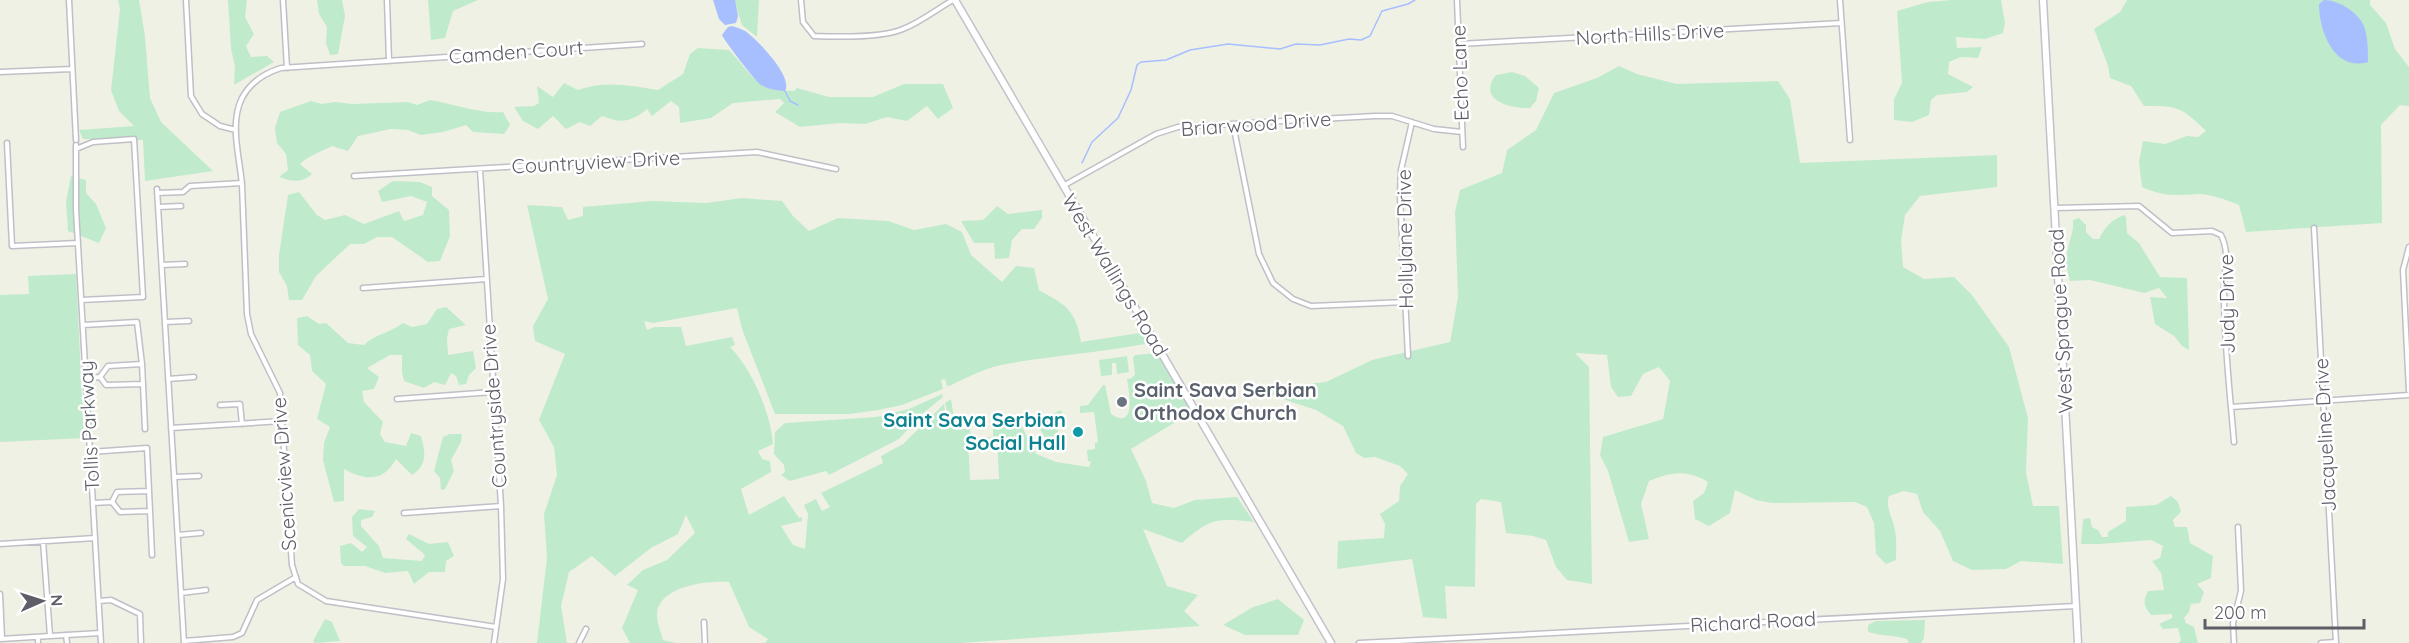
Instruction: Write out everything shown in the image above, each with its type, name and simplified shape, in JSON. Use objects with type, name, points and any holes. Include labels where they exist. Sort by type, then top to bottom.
[{"type":"street","name":"Tollis Parkway","points":[[69,0],[76,145],[76,210],[101,643]]},
{"type":"street","points":[[186,0],[191,96],[202,114],[220,126],[236,130]]},
{"type":"street","points":[[283,0],[287,68]]},
{"type":"street","points":[[387,0],[389,61]]},
{"type":"street","points":[[801,0],[803,22],[814,36],[821,37],[861,36],[903,29],[954,0]]},
{"type":"street","name":"West Wallings Road","points":[[954,0],[1331,643]]},
{"type":"street","name":"Echo Lane","points":[[1457,0],[1463,147]]},
{"type":"street","points":[[1840,0],[1850,140]]},
{"type":"street","name":"West Sprague Road","points":[[2043,0],[2078,643]]},
{"type":"street","name":"North Hills Drive","points":[[1459,44],[1841,23]]},
{"type":"street","name":"Camden Court","points":[[287,68],[642,44]]},
{"type":"street","name":"Scenicview Drive","points":[[287,68],[269,73],[251,86],[239,106],[236,130],[242,183],[250,334],[280,393],[292,565],[298,584],[326,601],[496,627]]},
{"type":"street","points":[[0,72],[72,69]]},
{"type":"street","name":"Briarwood Drive","points":[[1062,187],[1156,134],[1178,127],[1392,116],[1434,129],[1462,132]]},
{"type":"street","name":"Hollylane Drive","points":[[1408,356],[1400,196],[1401,170],[1412,122]]},
{"type":"street","points":[[1233,124],[1259,254],[1273,283],[1293,299],[1311,306],[1406,302]]},
{"type":"street","points":[[76,145],[134,139],[143,297],[81,300]]},
{"type":"street","points":[[7,142],[12,246],[78,243]]},
{"type":"street","name":"Countryview Drive","points":[[354,176],[757,153],[836,169]]},
{"type":"street","name":"Countryside Drive","points":[[480,169],[501,506],[503,579],[494,643]]},
{"type":"street","points":[[242,183],[190,186],[183,192],[157,191],[184,642],[233,638],[242,633],[258,600],[296,577]]},
{"type":"street","points":[[158,207],[181,206]]},
{"type":"street","name":"Judy Drive","points":[[2055,208],[2139,206],[2172,232],[2212,231],[2221,235],[2226,245],[2227,266],[2223,291],[2234,442]]},
{"type":"street","name":"Jacqueline Drive","points":[[2314,228],[2336,643]]},
{"type":"street","points":[[2231,407],[2409,393],[2403,270],[2409,247]]},
{"type":"street","points":[[162,265],[185,264]]},
{"type":"street","points":[[363,288],[487,279]]},
{"type":"street","points":[[165,322],[189,321]]},
{"type":"street","points":[[83,325],[137,322],[142,364],[145,429]]},
{"type":"street","points":[[86,378],[100,377],[108,366],[142,364]]},
{"type":"street","points":[[100,377],[106,385],[143,384]]},
{"type":"street","points":[[168,379],[194,377]]},
{"type":"street","points":[[397,399],[493,392]]},
{"type":"street","points":[[220,405],[240,404],[242,424]]},
{"type":"street","points":[[171,429],[282,421]]},
{"type":"street","points":[[90,452],[147,448],[152,555]]},
{"type":"street","points":[[174,477],[199,476]]},
{"type":"street","points":[[112,502],[117,492],[149,491]]},
{"type":"street","points":[[93,503],[112,502]]},
{"type":"street","points":[[112,502],[120,512],[150,511]]},
{"type":"street","points":[[404,513],[501,506]]},
{"type":"street","points":[[2234,643],[2233,623],[2241,591],[2238,527]]},
{"type":"street","points":[[178,535],[201,533]]},
{"type":"street","points":[[0,544],[95,538]]},
{"type":"street","points":[[43,541],[50,636]]},
{"type":"street","points":[[181,593],[206,590]]},
{"type":"street","points":[[0,594],[1,639],[10,641],[100,633]]},
{"type":"street","points":[[99,601],[111,600],[140,614],[141,643]]},
{"type":"street","name":"Richard Road","points":[[1359,643],[2076,606]]},
{"type":"street","points":[[704,622],[705,643]]},
{"type":"street","points":[[579,643],[586,629]]},
{"type":"street","points":[[66,635],[66,643]]},
{"type":"street","points":[[38,637],[38,643]]},
{"type":"street","points":[[2322,643],[2336,643]]},
{"type":"green space","points":[[118,0],[139,0],[145,36],[150,98],[161,122],[213,171],[145,181],[143,140],[83,139],[79,130],[134,126],[119,111],[111,90],[120,9]]},
{"type":"green space","points":[[228,0],[247,0],[245,17],[254,34],[246,46],[251,57],[267,56],[274,62],[234,85],[235,66],[231,49]]},
{"type":"green space","points":[[317,0],[342,0],[345,16],[338,54],[330,55],[326,43],[327,27],[319,14]]},
{"type":"green space","points":[[428,0],[478,0],[453,11],[445,38],[431,40]]},
{"type":"green space","points":[[734,0],[759,0],[757,37],[742,25]]},
{"type":"green space","points":[[2001,0],[2005,23],[2003,33],[1985,39],[1956,37],[1957,48],[1982,47],[1978,58],[1961,57],[1949,62],[1948,74],[1973,87],[1967,92],[1937,95],[1931,100],[1929,115],[1912,122],[1894,120],[1894,99],[1902,83],[1897,11],[1928,2]]},
{"type":"green space","points":[[2127,0],[2370,0],[2370,5],[2386,23],[2395,49],[2409,67],[2409,106],[2400,105],[2381,125],[2382,223],[2246,232],[2239,205],[2208,195],[2169,195],[2142,187],[2139,162],[2143,141],[2165,144],[2187,136],[2198,137],[2206,131],[2179,109],[2144,106],[2131,86],[2110,78],[2108,66],[2094,29],[2120,12]]},
{"type":"green space","points":[[698,48],[729,50],[756,80],[771,88],[794,91],[797,88],[829,97],[873,97],[904,84],[943,84],[953,108],[938,119],[927,106],[907,121],[887,117],[865,124],[840,123],[800,127],[775,112],[784,103],[780,99],[733,103],[711,118],[680,123],[679,107],[671,101],[652,116],[647,109],[631,119],[621,121],[602,116],[590,126],[580,122],[566,129],[553,116],[538,129],[523,121],[514,107],[534,106],[539,103],[537,86],[553,97],[564,83],[578,90],[608,85],[658,90],[683,74],[690,54]]},
{"type":"green space","points":[[1619,66],[1637,74],[1677,84],[1778,81],[1790,99],[1800,163],[1997,155],[1997,187],[1920,196],[1905,215],[1901,241],[1903,267],[1924,279],[1954,277],[1972,295],[2009,347],[2028,418],[2026,472],[2033,506],[2059,506],[2063,564],[2021,561],[2006,569],[1972,570],[1953,561],[1940,531],[1923,512],[1917,494],[1904,491],[1889,496],[1888,500],[1896,534],[1896,560],[1886,564],[1876,554],[1874,523],[1867,507],[1855,502],[1772,503],[1756,500],[1735,490],[1730,513],[1709,526],[1695,519],[1693,501],[1704,493],[1708,482],[1693,475],[1679,473],[1649,481],[1641,504],[1649,539],[1629,542],[1608,471],[1600,455],[1603,437],[1663,419],[1670,381],[1659,367],[1643,374],[1631,396],[1618,397],[1611,387],[1607,355],[1575,353],[1589,367],[1592,584],[1567,580],[1556,567],[1546,540],[1506,533],[1501,502],[1481,499],[1476,504],[1475,587],[1445,586],[1447,619],[1423,617],[1412,559],[1337,569],[1338,541],[1384,538],[1385,524],[1380,514],[1399,501],[1400,486],[1408,474],[1400,466],[1375,457],[1364,458],[1356,453],[1343,426],[1316,410],[1268,394],[1265,388],[1326,382],[1372,360],[1450,342],[1458,297],[1455,212],[1460,190],[1502,173],[1507,150],[1536,130],[1554,93],[1597,78]]},
{"type":"green space","points":[[1512,72],[1525,76],[1539,88],[1536,101],[1530,108],[1506,105],[1493,97],[1490,91],[1496,75]]},
{"type":"green space","points":[[430,100],[476,110],[503,112],[510,125],[504,134],[473,132],[466,125],[443,132],[421,135],[408,130],[391,129],[358,136],[348,151],[332,146],[300,164],[312,174],[304,179],[293,181],[279,177],[288,170],[286,154],[277,143],[275,128],[280,112],[311,101],[322,104],[408,102],[417,105]]},
{"type":"green space","points":[[71,176],[86,180],[86,193],[96,204],[106,228],[99,243],[68,231],[66,202]]},
{"type":"green space","points":[[393,181],[420,182],[432,187],[432,196],[449,210],[450,236],[440,261],[428,262],[392,237],[377,237],[364,244],[350,244],[316,276],[302,300],[289,300],[287,286],[279,272],[279,255],[288,195],[299,192],[317,215],[325,220],[345,215],[364,224],[399,211],[404,221],[423,215],[427,202],[411,196],[382,202],[378,191]]},
{"type":"green space","points":[[742,198],[782,201],[793,216],[809,231],[838,218],[888,221],[914,230],[946,224],[962,232],[971,255],[1002,282],[1016,266],[1034,268],[1039,290],[1063,305],[1073,315],[1081,342],[1146,332],[1149,339],[1145,344],[1001,365],[981,371],[949,386],[945,379],[941,380],[943,389],[902,405],[878,410],[850,414],[775,414],[742,329],[737,308],[653,323],[644,321],[647,330],[654,327],[681,327],[686,346],[732,337],[735,345],[730,347],[746,367],[759,392],[769,419],[773,444],[758,451],[762,459],[770,461],[771,472],[741,489],[749,515],[784,496],[799,518],[802,517],[802,521],[781,526],[793,545],[805,549],[808,514],[804,505],[816,499],[822,511],[830,507],[821,493],[883,463],[881,456],[903,444],[944,404],[946,418],[949,417],[945,403],[951,399],[956,430],[970,428],[971,438],[993,437],[993,425],[1020,423],[1036,454],[1056,462],[1089,467],[1091,462],[1088,461],[1087,450],[1095,449],[1095,443],[1098,442],[1094,412],[1080,413],[1080,406],[1088,405],[1105,385],[1111,414],[1119,418],[1125,417],[1129,407],[1127,379],[1132,378],[1135,374],[1133,358],[1135,355],[1157,353],[1192,412],[1131,449],[1146,481],[1152,503],[1174,508],[1195,500],[1237,497],[1254,522],[1222,520],[1208,524],[1182,543],[1143,529],[1167,586],[1198,595],[1184,611],[1200,626],[961,643],[765,643],[768,639],[749,627],[729,582],[709,582],[674,592],[659,606],[657,619],[663,640],[676,643],[630,643],[622,628],[638,590],[627,585],[643,570],[667,560],[695,533],[686,515],[678,534],[651,548],[615,576],[592,556],[569,572],[561,606],[567,643],[537,643],[547,558],[544,514],[557,475],[554,447],[539,420],[565,354],[535,341],[533,326],[548,299],[527,205],[562,207],[568,220],[583,216],[583,207],[652,201],[706,203]],"holes":[[[994,437],[997,437],[999,479],[970,480],[968,438],[971,438],[972,451],[994,450]]]},
{"type":"green space","points":[[997,206],[1008,214],[1042,210],[1042,218],[1034,229],[1022,229],[1012,240],[1009,258],[995,259],[994,243],[974,243],[961,221],[983,220]]},
{"type":"green space","points":[[2124,215],[2127,233],[2139,243],[2160,277],[2187,278],[2189,350],[2182,346],[2174,336],[2155,324],[2150,297],[2167,298],[2159,288],[2144,293],[2090,280],[2070,281],[2065,261],[2073,220],[2079,218],[2086,225],[2086,232],[2093,239],[2099,239],[2109,224]]},
{"type":"green space","points":[[76,274],[84,438],[0,442],[0,295],[29,294],[28,276]]},
{"type":"green space","points":[[446,307],[466,325],[449,329],[448,355],[473,351],[476,368],[469,375],[466,384],[459,385],[456,376],[451,373],[445,385],[434,382],[424,388],[404,381],[402,355],[390,355],[367,368],[379,377],[374,389],[362,391],[364,402],[383,422],[380,434],[385,442],[406,446],[411,433],[421,436],[424,448],[423,463],[412,475],[396,459],[386,472],[373,477],[359,476],[344,469],[344,501],[334,502],[323,460],[324,443],[330,427],[317,419],[326,384],[312,371],[310,355],[298,345],[297,318],[307,316],[319,324],[326,323],[348,343],[364,345],[403,323],[412,327],[427,324],[437,309]]},
{"type":"green space","points":[[1127,356],[1129,372],[1117,374],[1116,363],[1112,363],[1112,375],[1101,376],[1099,360]]},
{"type":"green space","points":[[942,394],[943,397],[922,414],[899,439],[829,475],[826,471],[790,481],[781,475],[785,472],[784,465],[774,454],[775,432],[785,423],[876,417],[909,409]]},
{"type":"green space","points":[[1061,410],[1063,415],[1056,417],[1060,445],[1048,443],[1036,422]]},
{"type":"green space","points":[[450,434],[462,434],[461,442],[451,460],[454,471],[445,489],[441,490],[440,478],[434,471],[443,437]]},
{"type":"green space","points":[[2171,496],[2178,502],[2181,512],[2173,520],[2175,527],[2187,527],[2190,543],[2213,556],[2211,578],[2197,584],[2204,592],[2200,603],[2191,604],[2184,618],[2186,623],[2194,627],[2198,643],[2179,643],[2181,640],[2178,628],[2163,629],[2159,624],[2172,618],[2172,614],[2151,615],[2146,609],[2145,601],[2148,591],[2164,590],[2161,573],[2152,561],[2160,558],[2163,546],[2151,540],[2081,544],[2083,519],[2090,518],[2092,527],[2098,530],[2102,537],[2108,537],[2108,532],[2126,521],[2126,507],[2156,505]]},
{"type":"green space","points":[[359,509],[375,511],[372,517],[361,520],[361,526],[379,546],[383,558],[422,561],[425,555],[406,539],[409,534],[429,544],[448,542],[454,556],[446,561],[445,572],[429,572],[414,584],[408,571],[385,573],[365,566],[344,566],[341,563],[340,546],[351,543],[362,552],[367,547],[353,536],[352,517]]},
{"type":"green space","points":[[1278,599],[1304,620],[1298,635],[1245,635],[1223,625],[1253,607]]},
{"type":"green space","points":[[325,619],[332,622],[340,641],[315,643],[313,641]]},
{"type":"green space","points":[[1925,620],[1924,638],[1921,643],[1909,643],[1907,639],[1868,632],[1868,625],[1876,621]]},
{"type":"water","points":[[713,0],[735,0],[738,16],[736,23],[725,25],[719,19]]},
{"type":"water","points":[[2324,0],[2341,4],[2360,19],[2366,33],[2368,62],[2346,61],[2331,47],[2320,15],[2319,4]]},
{"type":"water","points":[[732,26],[747,33],[768,53],[780,69],[786,85],[785,91],[773,90],[761,85],[747,69],[722,35],[728,27]]},
{"type":"waterway","points":[[1082,163],[1092,142],[1118,118],[1131,90],[1137,65],[1141,62],[1166,60],[1190,50],[1228,44],[1280,49],[1296,44],[1320,45],[1349,39],[1361,40],[1370,36],[1382,11],[1415,0]]},
{"type":"waterway","points":[[785,91],[790,101],[798,105]]},
{"type":"place","name":"Saint Sava Serbian Orthodox Church","points":[[1122,402]]},
{"type":"place","name":"Saint Sava Serbian Social Hall","points":[[1078,432]]}]
